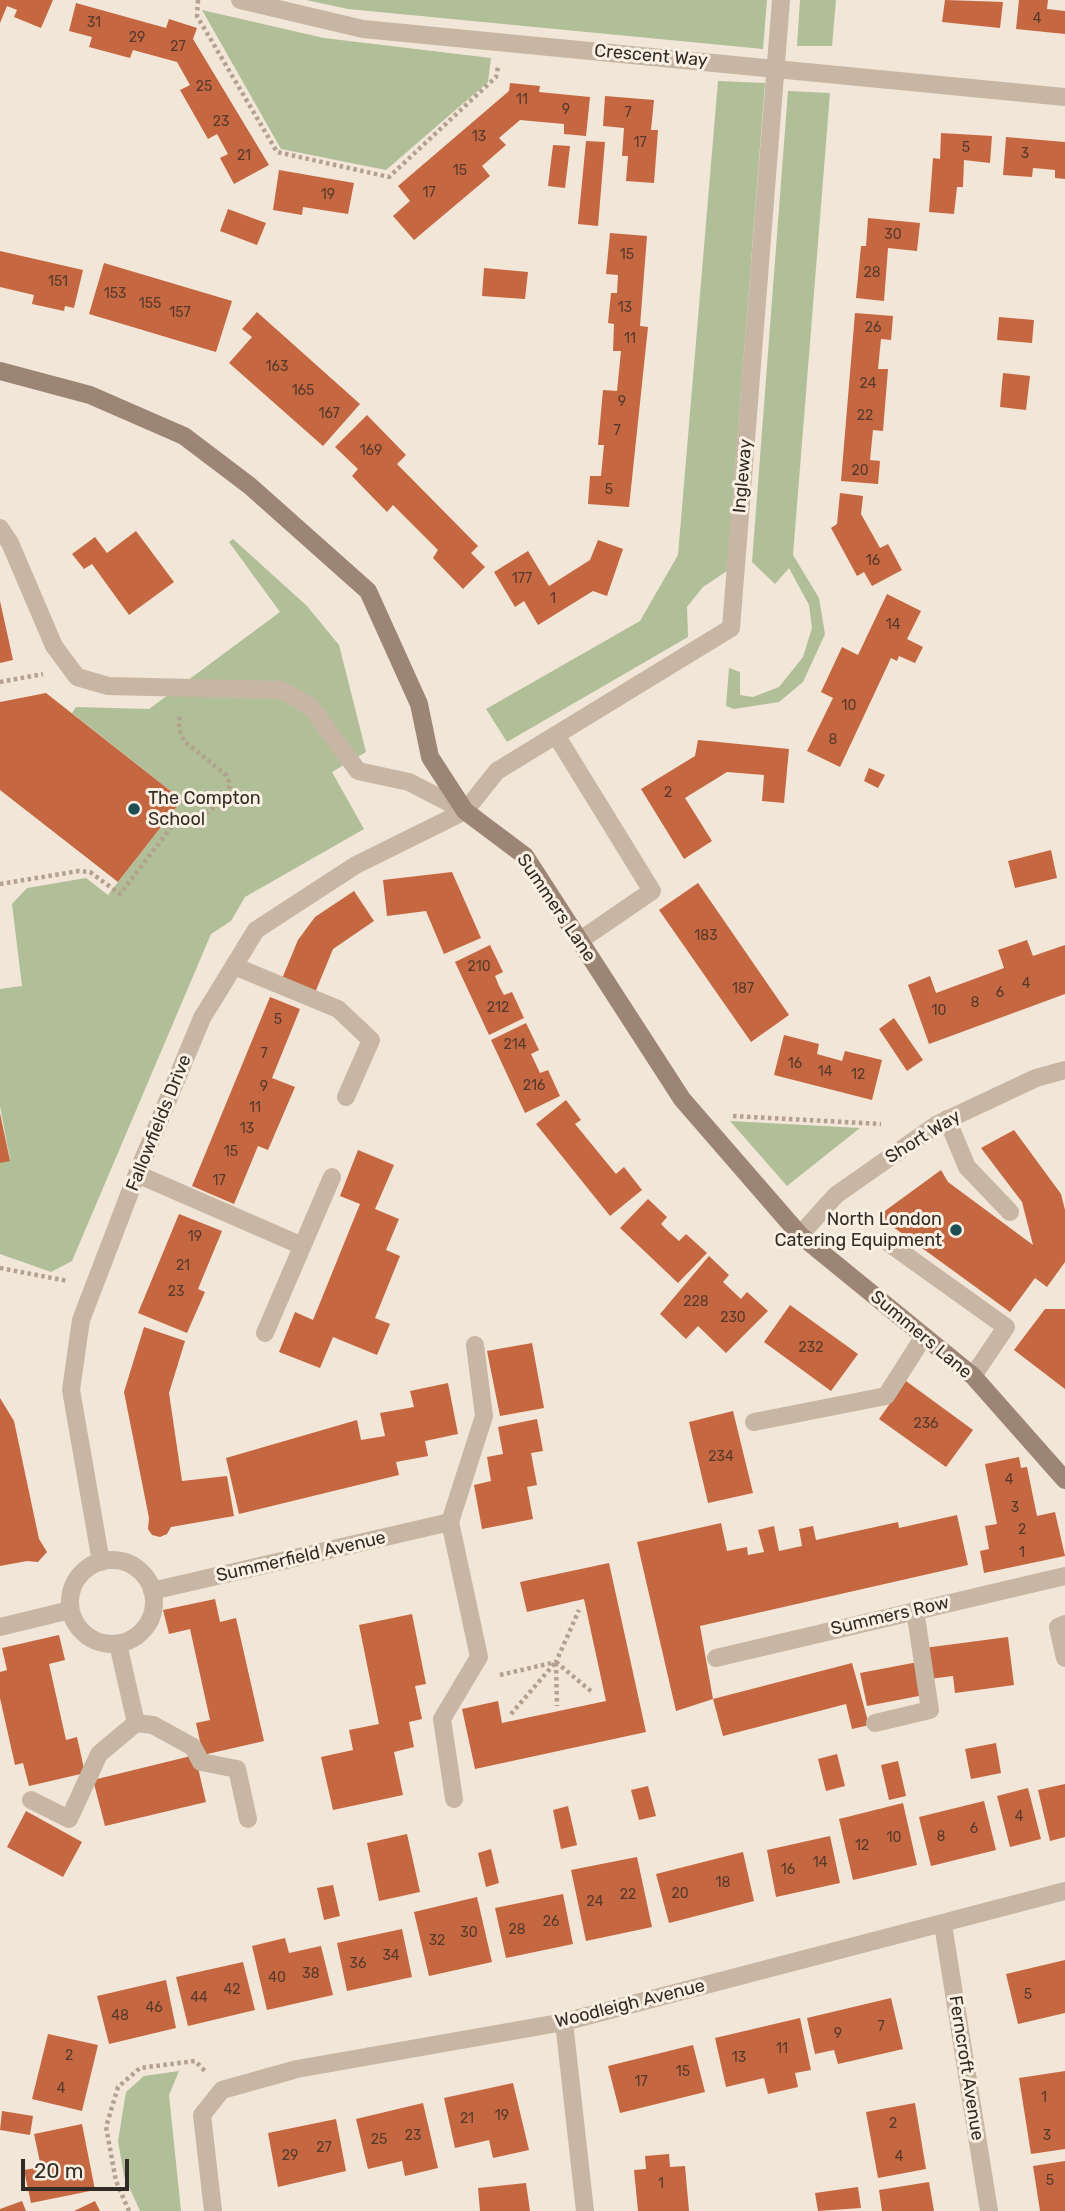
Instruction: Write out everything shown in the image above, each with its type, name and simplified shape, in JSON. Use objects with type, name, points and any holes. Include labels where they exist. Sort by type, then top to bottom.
[{"type":"street","name":"Crescent Way","points":[[240,0],[363,29],[1065,97]]},
{"type":"street","name":"Ingleway","points":[[465,811],[497,771],[731,628],[781,0]]},
{"type":"street","name":"Summers Lane","points":[[0,371],[90,395],[184,436],[250,486],[368,590],[419,704],[430,757],[465,811],[525,856],[694,1114],[800,1235],[973,1376],[1065,1480]]},
{"type":"street","points":[[0,528],[10,542],[54,646],[77,677],[108,686],[282,690],[311,707],[358,771],[409,782],[465,811]]},
{"type":"street","points":[[556,735],[652,891],[579,941]]},
{"type":"street","name":"Fallowfields Drive","points":[[101,1562],[71,1390],[81,1320],[137,1174],[202,1018],[257,930],[356,865],[465,811]]},
{"type":"street","points":[[234,966],[338,1009],[371,1040],[346,1097]]},
{"type":"street","name":"Short Way","points":[[800,1235],[836,1195],[947,1119],[1036,1078],[1065,1070]]},
{"type":"street","points":[[947,1119],[968,1167],[1010,1212]]},
{"type":"street","points":[[137,1174],[300,1245]]},
{"type":"street","points":[[265,1333],[300,1245],[332,1177]]},
{"type":"street","points":[[890,1244],[1006,1327],[973,1376]]},
{"type":"street","points":[[754,1422],[886,1396],[924,1336]]},
{"type":"street","points":[[454,1799],[442,1719],[479,1657],[450,1522],[484,1416],[475,1345]]},
{"type":"street","name":"Summerfield Avenue","points":[[152,1591],[450,1522]]},
{"type":"street","points":[[101,1562],[122,1562],[133,1566],[141,1573],[152,1591],[149,1621],[137,1636],[118,1644],[107,1644],[87,1637],[79,1629],[70,1610],[73,1585],[89,1566],[101,1562]]},
{"type":"street","name":"Summers Row","points":[[716,1658],[1065,1576]]},
{"type":"street","points":[[0,1627],[70,1610]]},
{"type":"street","points":[[875,1723],[930,1710],[915,1610]]},
{"type":"street","points":[[1065,1625],[1058,1627],[1065,1658]]},
{"type":"street","points":[[118,1644],[145,1724],[193,1747],[201,1762],[237,1769],[248,1819]]},
{"type":"street","points":[[31,1800],[69,1819],[99,1754],[145,1724]]},
{"type":"street","name":"Woodleigh Avenue","points":[[222,2090],[297,2069],[564,2022],[1065,1891]]},
{"type":"street","name":"Ferncroft Avenue","points":[[943,1925],[989,2211]]},
{"type":"street","points":[[564,2022],[586,2211]]},
{"type":"street","points":[[213,2211],[202,2115],[222,2090]]},
{"type":"path","points":[[198,0],[197,16],[277,152],[389,177],[496,77],[502,42]]},
{"type":"path","points":[[0,682],[44,674]]},
{"type":"path","points":[[0,884],[90,872],[120,894],[179,817],[208,812],[220,803],[228,794],[230,784],[226,775],[184,741],[179,729],[182,688]]},
{"type":"path","points":[[694,1114],[881,1124]]},
{"type":"path","points":[[0,1268],[59,1277],[93,1290]]},
{"type":"path","points":[[511,1714],[556,1662],[579,1610]]},
{"type":"path","points":[[479,1657],[498,1676],[556,1662]]},
{"type":"path","points":[[556,1662],[592,1692]]},
{"type":"path","points":[[556,1662],[557,1706]]},
{"type":"path","points":[[129,2211],[116,2181],[106,2127],[118,2087],[140,2068],[195,2061],[222,2090]]},
{"type":"green space","points":[[306,0],[767,0],[763,49],[348,9]]},
{"type":"green space","points":[[800,0],[836,0],[832,46],[797,46]]},
{"type":"green space","points":[[202,10],[324,38],[491,58],[488,82],[386,170],[281,149]]},
{"type":"green space","points":[[718,81],[765,83],[727,571],[703,587],[687,607],[688,637],[507,742],[486,709],[640,621],[678,555]]},
{"type":"green space","points":[[788,91],[830,93],[793,555],[819,598],[825,634],[803,682],[779,702],[734,709],[726,706],[729,668],[740,672],[740,695],[753,697],[779,687],[803,657],[812,628],[809,605],[789,568],[775,584],[752,562]]},
{"type":"green space","points":[[233,539],[307,606],[339,645],[366,752],[332,772],[364,829],[245,897],[231,921],[211,934],[72,1261],[51,1272],[0,1254],[0,1163],[10,1160],[0,1106],[0,989],[22,986],[12,904],[27,888],[86,878],[108,895],[182,800],[72,713],[76,707],[149,709],[280,612],[229,542]]},
{"type":"green space","points":[[730,1121],[860,1128],[787,1186]]},
{"type":"green space","points":[[179,2071],[169,2095],[181,2211],[140,2211],[124,2176],[118,2141],[126,2092],[144,2076]]},
{"type":"building","points":[[0,0],[53,0],[41,28],[14,17],[17,10],[7,6],[0,23]]},
{"type":"building","points":[[945,0],[1003,2],[1000,28],[942,22]]},
{"type":"building","points":[[1019,0],[1048,0],[1047,9],[1065,11],[1065,34],[1016,29]]},
{"type":"building","points":[[76,3],[166,28],[169,19],[197,28],[193,39],[269,165],[234,184],[220,158],[228,154],[217,134],[208,139],[180,90],[190,85],[177,62],[133,50],[130,58],[89,47],[92,37],[69,31]]},
{"type":"building","points":[[510,83],[540,86],[539,92],[590,97],[586,136],[564,134],[564,124],[520,120],[499,138],[506,145],[482,166],[490,176],[414,240],[393,216],[410,201],[398,186],[509,91]]},
{"type":"building","points":[[605,96],[654,100],[651,130],[658,130],[654,183],[626,181],[628,156],[622,156],[624,128],[603,126]]},
{"type":"building","points":[[941,133],[992,136],[990,163],[964,160],[963,187],[957,187],[954,214],[929,212],[933,158],[940,159]]},
{"type":"building","points":[[1006,137],[1065,142],[1065,179],[1055,178],[1055,170],[1033,168],[1032,177],[1003,175]]},
{"type":"building","points":[[586,141],[605,142],[598,226],[578,224]]},
{"type":"building","points":[[553,145],[570,146],[565,188],[548,186]]},
{"type":"building","points":[[279,170],[354,183],[348,214],[303,207],[302,215],[273,210]]},
{"type":"building","points":[[228,209],[266,223],[257,245],[220,231]]},
{"type":"building","points":[[868,218],[920,223],[917,251],[888,248],[884,301],[856,298],[861,246],[866,246]]},
{"type":"building","points":[[610,233],[647,236],[640,326],[648,327],[629,507],[588,504],[590,476],[601,476],[604,445],[598,445],[603,390],[617,391],[621,351],[613,351],[614,324],[608,323],[611,293],[617,293],[618,275],[606,274]]},
{"type":"building","points":[[0,251],[83,270],[74,308],[65,306],[64,311],[32,304],[34,295],[0,287]]},
{"type":"building","points":[[104,263],[232,301],[216,352],[89,314]]},
{"type":"building","points":[[484,268],[528,272],[525,299],[482,296]]},
{"type":"building","points":[[257,312],[360,404],[323,446],[229,363],[252,337],[242,329]]},
{"type":"building","points":[[855,313],[893,316],[891,340],[881,339],[878,369],[888,369],[883,431],[873,430],[870,460],[880,461],[878,484],[841,481]]},
{"type":"building","points":[[999,317],[1034,320],[1032,343],[997,340]]},
{"type":"building","points":[[1003,373],[1030,376],[1026,410],[1000,407]]},
{"type":"building","points":[[367,415],[406,455],[397,464],[478,546],[471,553],[485,567],[463,589],[433,558],[438,550],[393,505],[387,512],[352,476],[358,469],[335,447]]},
{"type":"building","points":[[840,493],[863,496],[861,514],[880,548],[888,544],[902,570],[872,586],[864,572],[857,576],[831,528],[837,524]]},
{"type":"building","points":[[136,531],[174,582],[129,615],[92,564],[84,569],[72,554],[95,537],[107,553]]},
{"type":"building","points":[[598,540],[623,549],[607,596],[593,591],[538,625],[524,601],[515,607],[494,572],[528,551],[549,586],[590,560]]},
{"type":"building","points":[[887,594],[921,611],[907,639],[923,647],[915,663],[899,656],[897,661],[891,658],[840,767],[807,751],[833,698],[821,692],[842,647],[858,655]]},
{"type":"building","points":[[0,601],[13,660],[0,663]]},
{"type":"building","points":[[46,693],[182,800],[118,882],[0,790],[0,702]]},
{"type":"building","points":[[698,740],[789,749],[784,803],[762,801],[764,775],[727,772],[685,798],[712,841],[684,859],[641,789],[695,756]]},
{"type":"building","points":[[869,768],[885,775],[878,788],[864,781]]},
{"type":"building","points":[[1051,850],[1057,878],[1015,888],[1008,861]]},
{"type":"building","points":[[452,872],[481,938],[444,954],[426,911],[387,916],[383,880]]},
{"type":"building","points":[[698,883],[789,1015],[751,1042],[659,910]]},
{"type":"building","points":[[354,891],[374,921],[333,949],[314,995],[281,981],[298,940],[315,917]]},
{"type":"building","points":[[1027,940],[1033,956],[1065,945],[1065,994],[929,1044],[908,985],[930,976],[936,993],[1004,968],[998,950]]},
{"type":"building","points":[[490,945],[503,972],[495,976],[499,986],[504,995],[512,992],[524,1018],[489,1035],[455,962]]},
{"type":"building","points":[[270,997],[300,1009],[272,1078],[295,1087],[268,1150],[258,1146],[234,1204],[192,1186]]},
{"type":"building","points":[[894,1018],[923,1060],[907,1071],[879,1029]]},
{"type":"building","points":[[526,1023],[539,1050],[531,1054],[540,1073],[548,1070],[560,1096],[525,1113],[491,1040]]},
{"type":"building","points":[[784,1035],[819,1044],[817,1054],[842,1061],[845,1051],[882,1060],[872,1100],[774,1075]]},
{"type":"building","points":[[566,1100],[581,1120],[575,1124],[616,1174],[624,1167],[642,1190],[610,1216],[536,1124]]},
{"type":"building","points":[[0,1113],[10,1161],[0,1163]]},
{"type":"building","name":"North London Catering Equipment","points":[[1014,1130],[1061,1194],[1065,1210],[1065,1262],[1047,1287],[1035,1278],[1010,1312],[878,1216],[941,1170],[948,1182],[1033,1245],[1022,1202],[981,1148]]},
{"type":"building","points":[[358,1150],[394,1165],[375,1209],[399,1219],[386,1250],[400,1256],[375,1318],[390,1324],[377,1355],[333,1337],[320,1368],[279,1352],[295,1312],[313,1320],[360,1204],[340,1196]]},
{"type":"building","points":[[648,1199],[667,1217],[661,1224],[670,1233],[679,1241],[686,1234],[707,1253],[678,1283],[620,1228]]},
{"type":"building","points":[[179,1214],[222,1231],[198,1289],[205,1292],[187,1333],[138,1313]]},
{"type":"building","points":[[709,1256],[729,1275],[723,1282],[741,1299],[747,1292],[768,1311],[726,1353],[698,1326],[686,1339],[660,1314]]},
{"type":"building","points":[[790,1305],[858,1354],[831,1391],[764,1342]]},
{"type":"building","points":[[1045,1309],[1065,1309],[1065,1389],[1014,1350]]},
{"type":"building","points":[[144,1327],[185,1341],[169,1393],[182,1481],[227,1476],[234,1516],[171,1527],[167,1534],[160,1537],[152,1535],[148,1529],[149,1518],[124,1392]]},
{"type":"building","points":[[532,1343],[544,1408],[500,1416],[487,1351]]},
{"type":"building","points":[[906,1381],[973,1430],[946,1467],[879,1419]]},
{"type":"building","points":[[448,1383],[458,1434],[425,1441],[428,1456],[396,1462],[399,1475],[239,1514],[226,1458],[357,1420],[361,1440],[385,1436],[380,1413],[414,1407],[410,1391]]},
{"type":"building","points":[[0,1398],[14,1421],[39,1539],[47,1552],[38,1562],[27,1561],[0,1566]]},
{"type":"building","points":[[733,1411],[753,1493],[708,1503],[689,1422]]},
{"type":"building","points":[[537,1419],[543,1451],[531,1453],[537,1485],[527,1487],[533,1519],[482,1529],[474,1485],[491,1481],[487,1457],[503,1454],[498,1427]]},
{"type":"building","points":[[1019,1457],[1021,1468],[1027,1467],[1037,1516],[1055,1512],[1065,1556],[984,1573],[980,1551],[989,1549],[985,1526],[997,1524],[985,1464]]},
{"type":"building","points":[[957,1515],[968,1565],[700,1626],[713,1699],[676,1711],[637,1542],[721,1523],[727,1551],[747,1547],[748,1555],[764,1552],[758,1530],[774,1526],[779,1551],[802,1546],[799,1529],[813,1526],[816,1540],[898,1522],[899,1528]]},
{"type":"building","points":[[609,1563],[646,1732],[475,1769],[462,1709],[498,1701],[502,1723],[606,1701],[584,1599],[527,1612],[520,1582]]},
{"type":"building","points":[[215,1599],[220,1622],[236,1618],[264,1741],[203,1755],[196,1723],[210,1720],[190,1629],[169,1634],[163,1610]]},
{"type":"building","points":[[412,1614],[426,1684],[415,1686],[422,1719],[409,1722],[414,1747],[394,1752],[403,1795],[333,1810],[321,1757],[353,1750],[349,1730],[379,1724],[359,1625]]},
{"type":"building","points":[[59,1635],[65,1660],[49,1664],[66,1740],[77,1737],[85,1773],[29,1786],[23,1763],[15,1765],[0,1698],[0,1672],[7,1670],[2,1648]]},
{"type":"building","points":[[1008,1637],[1014,1685],[955,1693],[953,1676],[929,1679],[924,1648]]},
{"type":"building","points":[[918,1662],[924,1695],[867,1706],[860,1673]]},
{"type":"building","points":[[852,1663],[869,1725],[852,1729],[846,1704],[723,1736],[713,1699]]},
{"type":"building","points":[[996,1743],[1001,1773],[971,1779],[965,1749]]},
{"type":"building","points":[[837,1754],[845,1786],[826,1791],[818,1759]]},
{"type":"building","points":[[195,1755],[206,1802],[105,1826],[93,1780]]},
{"type":"building","points":[[898,1761],[906,1796],[889,1800],[881,1765]]},
{"type":"building","points":[[1065,1784],[1065,1837],[1050,1841],[1038,1790]]},
{"type":"building","points":[[648,1786],[656,1816],[639,1820],[631,1790]]},
{"type":"building","points":[[1028,1788],[1041,1839],[1010,1847],[997,1796]]},
{"type":"building","points":[[984,1801],[996,1850],[931,1866],[919,1817]]},
{"type":"building","points":[[903,1803],[917,1865],[853,1880],[839,1819]]},
{"type":"building","points":[[568,1806],[577,1845],[561,1849],[553,1810]]},
{"type":"building","points":[[26,1811],[82,1842],[63,1877],[7,1847]]},
{"type":"building","points":[[407,1834],[420,1892],[379,1901],[367,1843]]},
{"type":"building","points":[[830,1836],[840,1883],[776,1897],[767,1850]]},
{"type":"building","points":[[491,1849],[499,1883],[486,1887],[478,1853]]},
{"type":"building","points":[[743,1852],[754,1901],[669,1923],[656,1874]]},
{"type":"building","points":[[637,1857],[652,1927],[586,1941],[571,1870]]},
{"type":"building","points":[[333,1885],[340,1916],[324,1920],[317,1888]]},
{"type":"building","points":[[563,1894],[573,1944],[506,1958],[495,1908]]},
{"type":"building","points":[[477,1897],[492,1962],[429,1976],[414,1912]]},
{"type":"building","points":[[402,1929],[412,1977],[347,1991],[337,1943]]},
{"type":"building","points":[[285,1938],[289,1953],[321,1946],[333,1995],[267,2010],[252,1946]]},
{"type":"building","points":[[1065,1960],[1065,2013],[1018,2024],[1006,1974]]},
{"type":"building","points":[[243,1962],[255,2010],[188,2026],[176,1977]]},
{"type":"building","points":[[166,1980],[176,2028],[109,2044],[97,1996]]},
{"type":"building","points":[[891,1998],[903,2049],[838,2064],[834,2050],[815,2054],[807,2018]]},
{"type":"building","points":[[800,2018],[811,2070],[795,2073],[798,2087],[768,2094],[764,2078],[726,2087],[715,2038]]},
{"type":"building","points":[[48,2034],[98,2045],[82,2111],[32,2099]]},
{"type":"building","points":[[693,2045],[705,2092],[620,2113],[608,2066]]},
{"type":"building","points":[[1065,2071],[1065,2149],[1031,2154],[1019,2078]]},
{"type":"building","points":[[513,2083],[529,2150],[493,2158],[489,2140],[455,2148],[444,2098]]},
{"type":"building","points":[[423,2103],[438,2168],[405,2176],[402,2161],[368,2169],[356,2119]]},
{"type":"building","points":[[915,2103],[926,2169],[878,2178],[866,2112]]},
{"type":"building","points":[[2,2111],[33,2116],[30,2135],[0,2130]]},
{"type":"building","points":[[336,2119],[346,2171],[278,2187],[268,2133]]},
{"type":"building","points":[[82,2124],[95,2190],[31,2203],[24,2170],[41,2167],[34,2134]]},
{"type":"building","points":[[669,2154],[670,2167],[685,2166],[689,2211],[638,2211],[634,2170],[646,2169],[645,2156]]},
{"type":"building","points":[[1065,2161],[1065,2211],[1040,2211],[1033,2166]]},
{"type":"building","points":[[929,2182],[934,2211],[882,2211],[879,2190]]},
{"type":"building","points":[[526,2183],[530,2211],[480,2211],[478,2188]]},
{"type":"building","points":[[858,2187],[861,2208],[818,2211],[815,2193]]},
{"type":"building","points":[[22,2201],[26,2211],[0,2211],[0,2209]]},
{"type":"building","points":[[95,2201],[100,2211],[74,2211]]},
{"type":"place","name":"The Compton School","points":[[134,809]]},
{"type":"place","name":"North London Catering Equipment","points":[[956,1230]]}]
